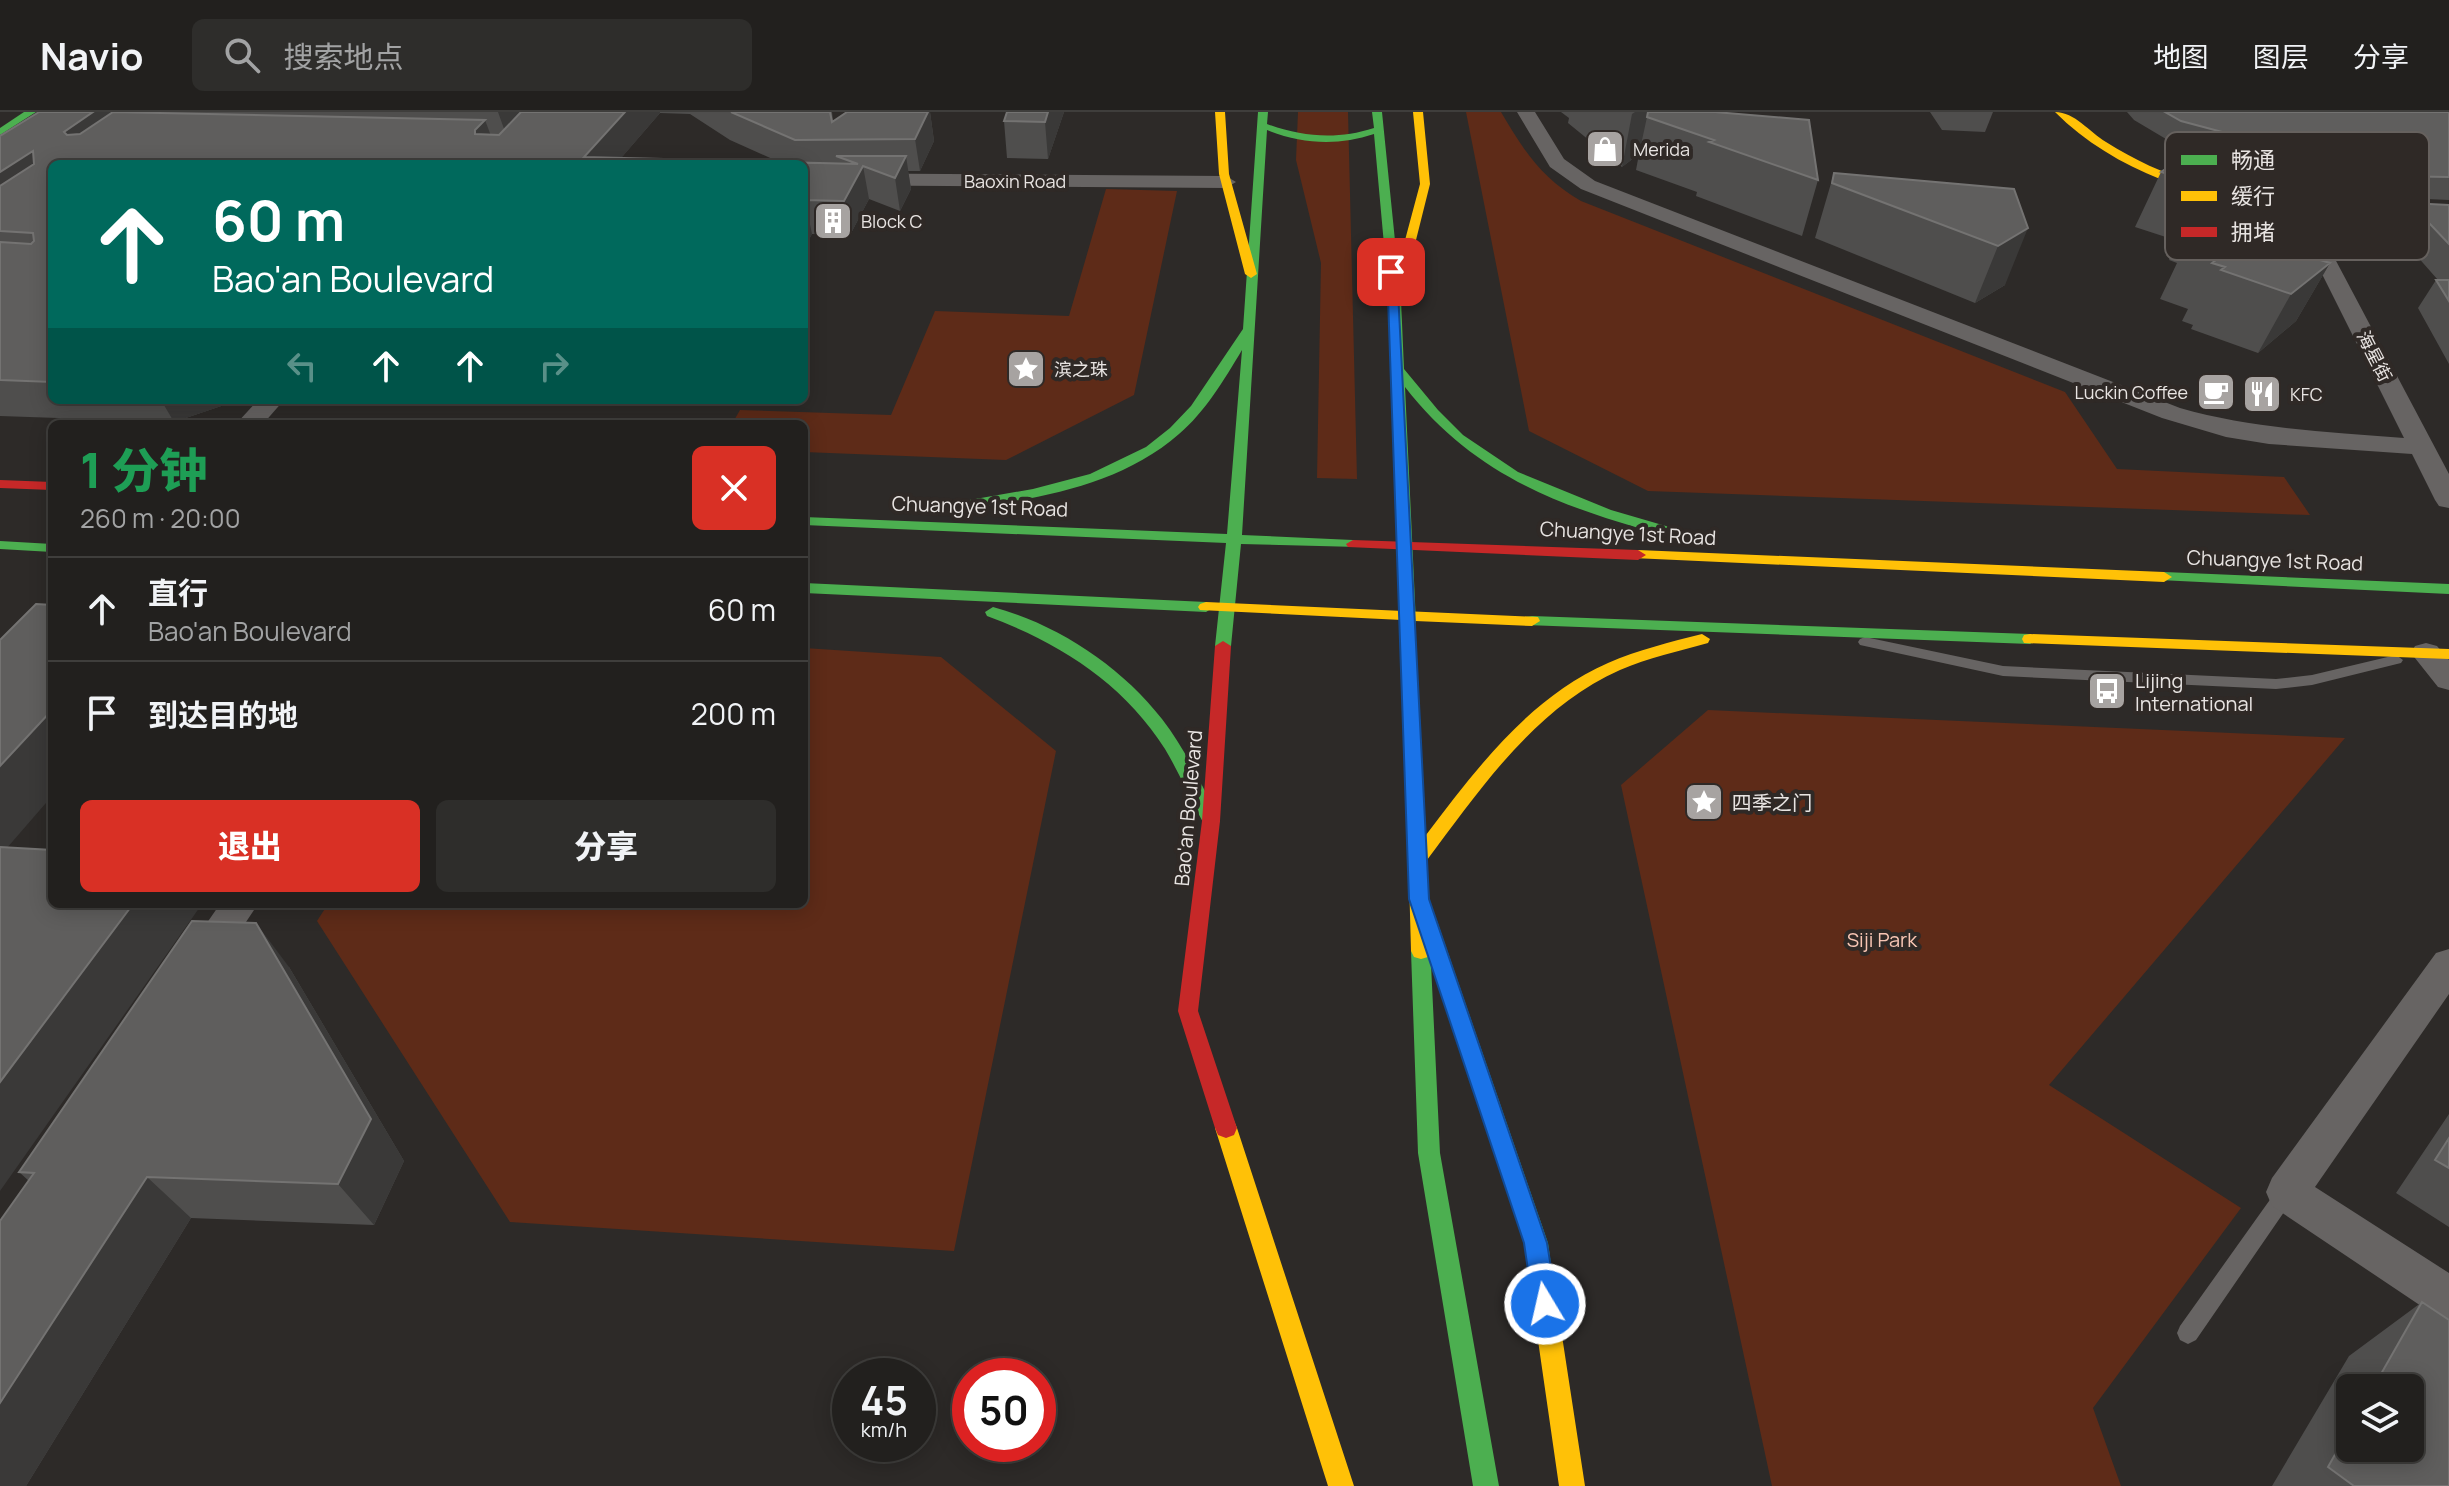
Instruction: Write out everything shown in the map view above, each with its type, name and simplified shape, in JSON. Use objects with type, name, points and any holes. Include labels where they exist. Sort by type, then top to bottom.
[{"type":"main road","points":[[0,132],[31,112]]},
{"type":"main road","points":[[1220,112],[1217,139],[1251,274]]},
{"type":"main road","points":[[1395,300],[1425,184],[1418,112]]},
{"type":"main road","points":[[2060,112],[2086,136],[2165,173]]},
{"type":"main road","points":[[1263,119],[1285,136],[1333,142],[1356,139],[1377,121]]},
{"type":"main road","name":"Bao'an Boulevard","points":[[1263,119],[1250,327],[1211,821],[1188,1011],[1341,1486]]},
{"type":"main road","points":[[1377,121],[1395,300],[1429,1153],[1486,1486]]},
{"type":"main road","points":[[2429,221],[2449,222]]},
{"type":"main road","points":[[860,524],[1081,481],[1129,461],[1164,441],[1193,410],[1250,327]]},
{"type":"main road","points":[[1397,368],[1429,412],[1450,433],[1519,479],[1608,514],[1778,562]]},
{"type":"main road","points":[[0,484],[48,486]]},
{"type":"main road","name":"Chuangye 1st Road","points":[[808,521],[2449,589]]},
{"type":"main road","points":[[0,545],[48,548]]},
{"type":"main road","points":[[808,588],[1226,610],[2438,653]]},
{"type":"main road","points":[[908,594],[981,608],[1026,621],[1066,641],[1102,666],[1129,691],[1165,736],[1211,821]]},
{"type":"main road","points":[[1418,858],[1504,753],[1530,724],[1563,696],[1617,665],[1707,638],[1755,628]]},
{"type":"main road","points":[[1419,899],[1536,1243],[1572,1486]]},
{"type":"street","points":[[1526,112],[1554,162],[1565,174],[1588,185],[2130,398],[2226,429],[2422,447]]},
{"type":"street","name":"Baoxin Road","points":[[808,179],[1226,182]]},
{"type":"street","name":"海星街","points":[[2326,260],[2449,500]]},
{"type":"street","points":[[253,420],[268,404]]},
{"type":"street","points":[[2438,653],[2449,680]]},
{"type":"street","points":[[178,992],[237,908]]},
{"type":"street","points":[[2447,971],[2287,1192],[2449,1299]]},
{"type":"lane","points":[[1813,630],[2003,671],[2276,684],[2312,680],[2438,653]]},
{"type":"lane","points":[[2188,1333],[2287,1192]]},
{"type":"green space","points":[[1298,112],[1348,112],[1357,479],[1317,478],[1321,263],[1296,160]]},
{"type":"green space","points":[[1466,112],[1501,112],[1544,173],[1581,201],[2065,392],[2117,469],[2284,477],[2310,515],[1648,491],[1529,431]]},
{"type":"green space","points":[[1106,189],[1177,191],[1134,395],[1006,460],[808,452],[808,420],[734,420],[740,410],[891,415],[935,311],[1069,316]]},
{"type":"green space","points":[[808,648],[941,657],[1056,751],[954,1251],[510,1222],[317,921],[325,908],[808,908]]},
{"type":"green space","name":"Siji Park","points":[[1708,710],[2345,738],[2049,1085],[2241,1208],[2093,1408],[2121,1486],[1772,1486],[1621,785]]},
{"type":"building","points":[[39,112],[93,112],[64,132],[67,135],[80,134],[113,112],[485,120],[475,134],[499,135],[521,112],[625,112],[584,157],[701,160],[48,160],[48,382],[0,380],[0,242],[31,244],[34,241],[33,233],[0,231],[0,186],[34,164],[33,151],[0,172],[0,136]]},
{"type":"building","points":[[731,112],[830,112],[832,122],[847,112],[928,112],[915,139],[795,140]]},
{"type":"building","points":[[1007,112],[1048,112],[1045,122],[1004,121]]},
{"type":"building","points":[[1648,112],[1715,112],[1809,120],[1818,180],[1709,142],[1714,140],[1647,117]]},
{"type":"building","points":[[2165,112],[2449,112],[2449,177],[2429,177],[2429,132],[2222,132],[2181,121]]},
{"type":"building","points":[[836,156],[906,156],[895,178],[863,166],[844,201],[808,200],[808,163],[858,164]]},
{"type":"building","points":[[1834,173],[2014,189],[2028,228],[1998,246],[1832,183]]},
{"type":"building","points":[[2429,204],[2449,205],[2449,244],[2429,223]]},
{"type":"building","points":[[2216,260],[2320,260],[2330,263],[2291,294],[2221,270],[2225,267],[2212,263]]},
{"type":"building","points":[[2436,280],[2449,280],[2449,301]]},
{"type":"building","points":[[36,604],[48,605],[48,714],[0,766],[0,640]]},
{"type":"building","points":[[0,847],[48,850],[48,908],[130,908],[0,1082]]},
{"type":"building","points":[[192,921],[256,923],[371,1119],[338,1184],[147,1177],[0,1403],[0,1221],[34,1173],[19,1172]]},
{"type":"building","points":[[2449,1138],[2449,1168],[2435,1160]]},
{"type":"building","points":[[2422,1302],[2449,1320],[2449,1486],[2354,1486],[2328,1467],[2336,1453],[2336,1462],[2424,1462],[2424,1374],[2381,1374]]},
{"type":"traffic: fast","points":[[0,132],[31,112]]},
{"type":"traffic: fast","points":[[1223,646],[1239,489],[1263,112]]},
{"type":"traffic: fast","points":[[1377,112],[1395,300],[1408,623]]},
{"type":"traffic: fast","points":[[1262,125],[1291,135],[1320,140],[1348,138],[1378,130]]},
{"type":"traffic: fast","points":[[941,509],[1064,486],[1095,477],[1150,450],[1175,431],[1196,409],[1246,332]]},
{"type":"traffic: fast","points":[[1397,368],[1449,430],[1513,475],[1574,502],[1702,541]]},
{"type":"traffic: fast","points":[[808,521],[1353,544]]},
{"type":"traffic: fast","points":[[0,545],[48,548]]},
{"type":"traffic: fast","points":[[2164,577],[2449,589]]},
{"type":"traffic: fast","points":[[808,588],[1206,607]]},
{"type":"traffic: fast","points":[[993,612],[1071,648],[1094,663],[1136,700],[1171,745],[1211,821]]},
{"type":"traffic: fast","points":[[1532,621],[2030,639]]},
{"type":"traffic: fast","points":[[1427,921],[1536,1243],[1539,1264]]},
{"type":"traffic: fast","points":[[1421,951],[1429,1153],[1486,1486]]},
{"type":"traffic: slow","points":[[1220,112],[1224,174],[1251,274]]},
{"type":"traffic: slow","points":[[1395,300],[1425,184],[1418,112]]},
{"type":"traffic: slow","points":[[2060,112],[2101,144],[2165,176]]},
{"type":"traffic: slow","points":[[2429,221],[2449,222]]},
{"type":"traffic: slow","points":[[1638,555],[2164,577]]},
{"type":"traffic: slow","points":[[1206,607],[1532,621]]},
{"type":"traffic: slow","points":[[1408,623],[1421,951]]},
{"type":"traffic: slow","points":[[1418,858],[1500,754],[1548,708],[1574,688],[1615,666],[1702,639]]},
{"type":"traffic: slow","points":[[2030,639],[2449,654]]},
{"type":"traffic: slow","points":[[1226,1128],[1341,1486]]},
{"type":"traffic: slow","points":[[1539,1264],[1572,1486]]},
{"type":"traffic: jam","points":[[0,484],[48,486]]},
{"type":"traffic: jam","points":[[1353,544],[1638,555]]},
{"type":"traffic: jam","points":[[1223,646],[1211,821],[1188,1011],[1226,1128]]},
{"type":"place","name":"Merida","points":[[1605,149]]},
{"type":"place","name":"Block C","points":[[833,221]]},
{"type":"place","name":"滨之珠","points":[[1026,369]]},
{"type":"place","name":"Luckin Coffee","points":[[2216,392]]},
{"type":"place","name":"KFC","points":[[2262,394]]},
{"type":"place","name":"Lijing International","points":[[2107,691]]},
{"type":"place","name":"四季之门","points":[[1704,802]]},
{"type":"route","points":[[1391,272],[1395,300],[1419,899],[1536,1243],[1545,1304]]}]
